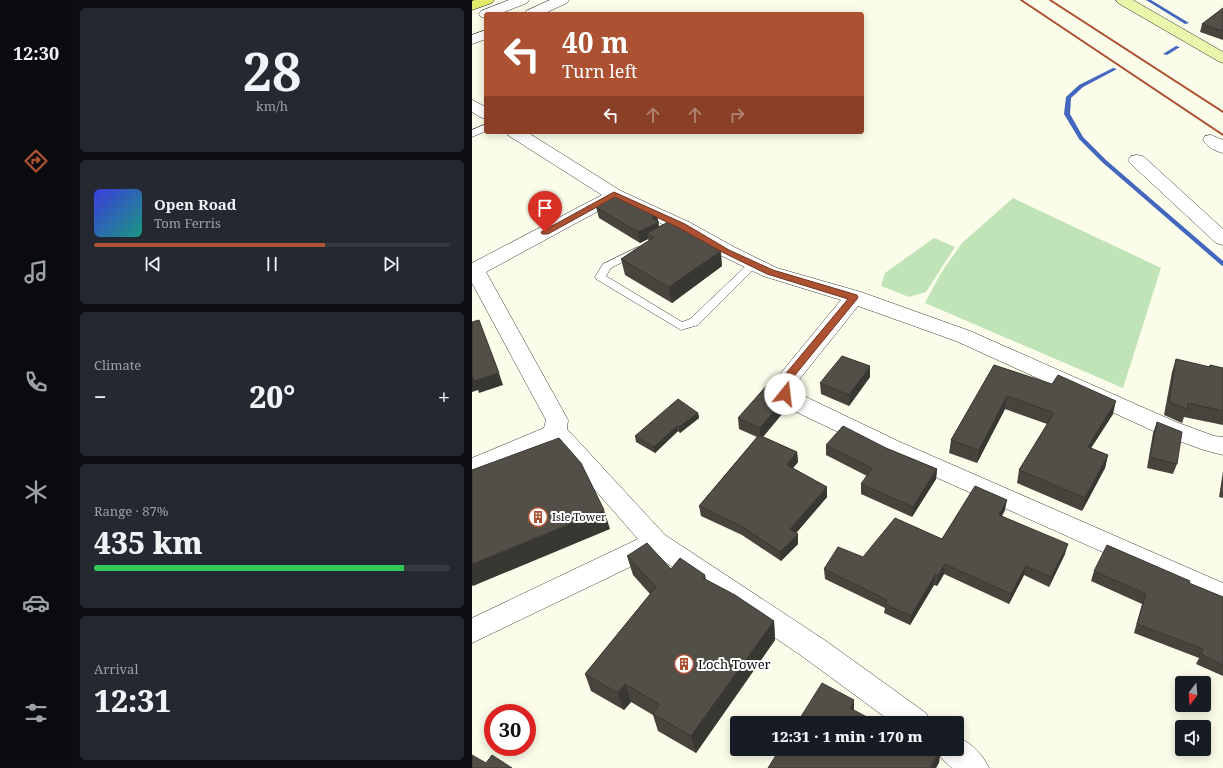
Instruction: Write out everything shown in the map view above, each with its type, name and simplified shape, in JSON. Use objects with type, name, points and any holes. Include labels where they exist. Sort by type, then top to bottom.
[{"type":"main road","points":[[472,6],[487,0]]},
{"type":"street","points":[[491,12],[522,0]]},
{"type":"street","points":[[535,12],[562,0]]},
{"type":"street","points":[[1124,0],[1222,56]]},
{"type":"street","points":[[472,20],[484,15]]},
{"type":"street","points":[[472,40],[484,35]]},
{"type":"street","points":[[472,105],[484,113]]},
{"type":"street","points":[[518,134],[614,194],[676,229],[727,251],[770,272],[854,297],[963,336],[1168,428],[1212,444],[1223,446]]},
{"type":"street","points":[[1137,160],[1223,239]]},
{"type":"street","points":[[555,433],[558,420],[474,271],[614,194]]},
{"type":"street","points":[[854,297],[787,379],[785,394],[798,403],[892,448],[1223,594]]},
{"type":"street","points":[[472,468],[555,433],[561,436],[656,542],[810,646],[906,716]]},
{"type":"street","points":[[472,631],[656,542]]},
{"type":"street","points":[[960,756],[974,768]]},
{"type":"lane","points":[[472,134],[484,128]]},
{"type":"lane","points":[[649,244],[607,266],[600,278],[681,326],[694,322],[754,264]]},
{"type":"green space","points":[[1013,198],[1161,268],[1123,388],[925,303],[941,273],[962,243]]},
{"type":"green space","points":[[934,238],[955,247],[926,292],[909,297],[881,286],[885,273]]},
{"type":"building","points":[[1223,8],[1223,31],[1202,24]]},
{"type":"building","points":[[617,195],[657,215],[652,218],[659,222],[638,232],[596,207]]},
{"type":"building","points":[[668,222],[721,251],[669,287],[621,259],[654,237],[647,233]]},
{"type":"building","points":[[479,320],[499,373],[474,381],[472,377],[472,322]]},
{"type":"building","points":[[842,356],[870,366],[849,395],[820,383]]},
{"type":"building","points":[[1176,359],[1210,367],[1210,365],[1223,368],[1223,411],[1188,403],[1187,409],[1169,402]]},
{"type":"building","points":[[994,365],[1052,384],[1058,375],[1116,401],[1088,447],[1108,455],[1085,498],[1019,470],[1054,413],[1007,396],[979,450],[951,440]]},
{"type":"building","points":[[768,384],[774,386],[786,397],[760,428],[738,418]]},
{"type":"building","points":[[678,399],[698,413],[679,427],[677,426],[654,447],[635,436]]},
{"type":"building","points":[[1157,422],[1182,432],[1177,464],[1150,457]]},
{"type":"building","points":[[843,426],[886,448],[937,469],[913,507],[861,484],[872,468],[826,445]]},
{"type":"building","points":[[759,435],[797,452],[787,465],[827,487],[790,529],[798,534],[780,552],[741,526],[699,506]]},
{"type":"building","name":"Isle Tower","points":[[559,438],[581,463],[604,510],[472,564],[472,470]]},
{"type":"building","points":[[975,486],[1007,500],[999,515],[1068,544],[1051,577],[1026,566],[1011,594],[945,564],[938,576],[935,575],[911,616],[885,604],[887,600],[824,569],[838,547],[863,557],[895,518],[942,539]]},
{"type":"building","name":"Loch Tower","points":[[647,543],[671,569],[680,558],[705,575],[703,578],[735,595],[774,621],[691,736],[653,714],[659,704],[625,684],[618,693],[585,674],[656,587],[627,556]]},
{"type":"building","points":[[1107,545],[1223,597],[1223,665],[1201,654],[1203,649],[1137,624],[1146,594],[1094,571]]},
{"type":"building","points":[[822,683],[854,700],[850,708],[865,716],[801,716]]},
{"type":"building","points":[[472,755],[486,763],[491,756],[494,756],[512,768],[472,768]]},
{"type":"building","points":[[776,756],[936,756],[930,768],[768,768]]},
{"type":"waterway","points":[[1148,0],[1187,23]]},
{"type":"waterway","points":[[1165,54],[1178,47]]},
{"type":"waterway","points":[[1115,69],[1081,86],[1068,98],[1067,114],[1081,138],[1104,161],[1223,264]]},
{"type":"railway","points":[[1021,0],[1223,135]]},
{"type":"railway","points":[[1050,0],[1223,112]]},
{"type":"place","name":"Isle Tower","points":[[538,517]]},
{"type":"place","name":"Loch Tower","points":[[684,664]]},
{"type":"route","points":[[545,232],[614,194],[655,212],[727,251],[770,272],[854,297],[787,379],[785,394]]}]
